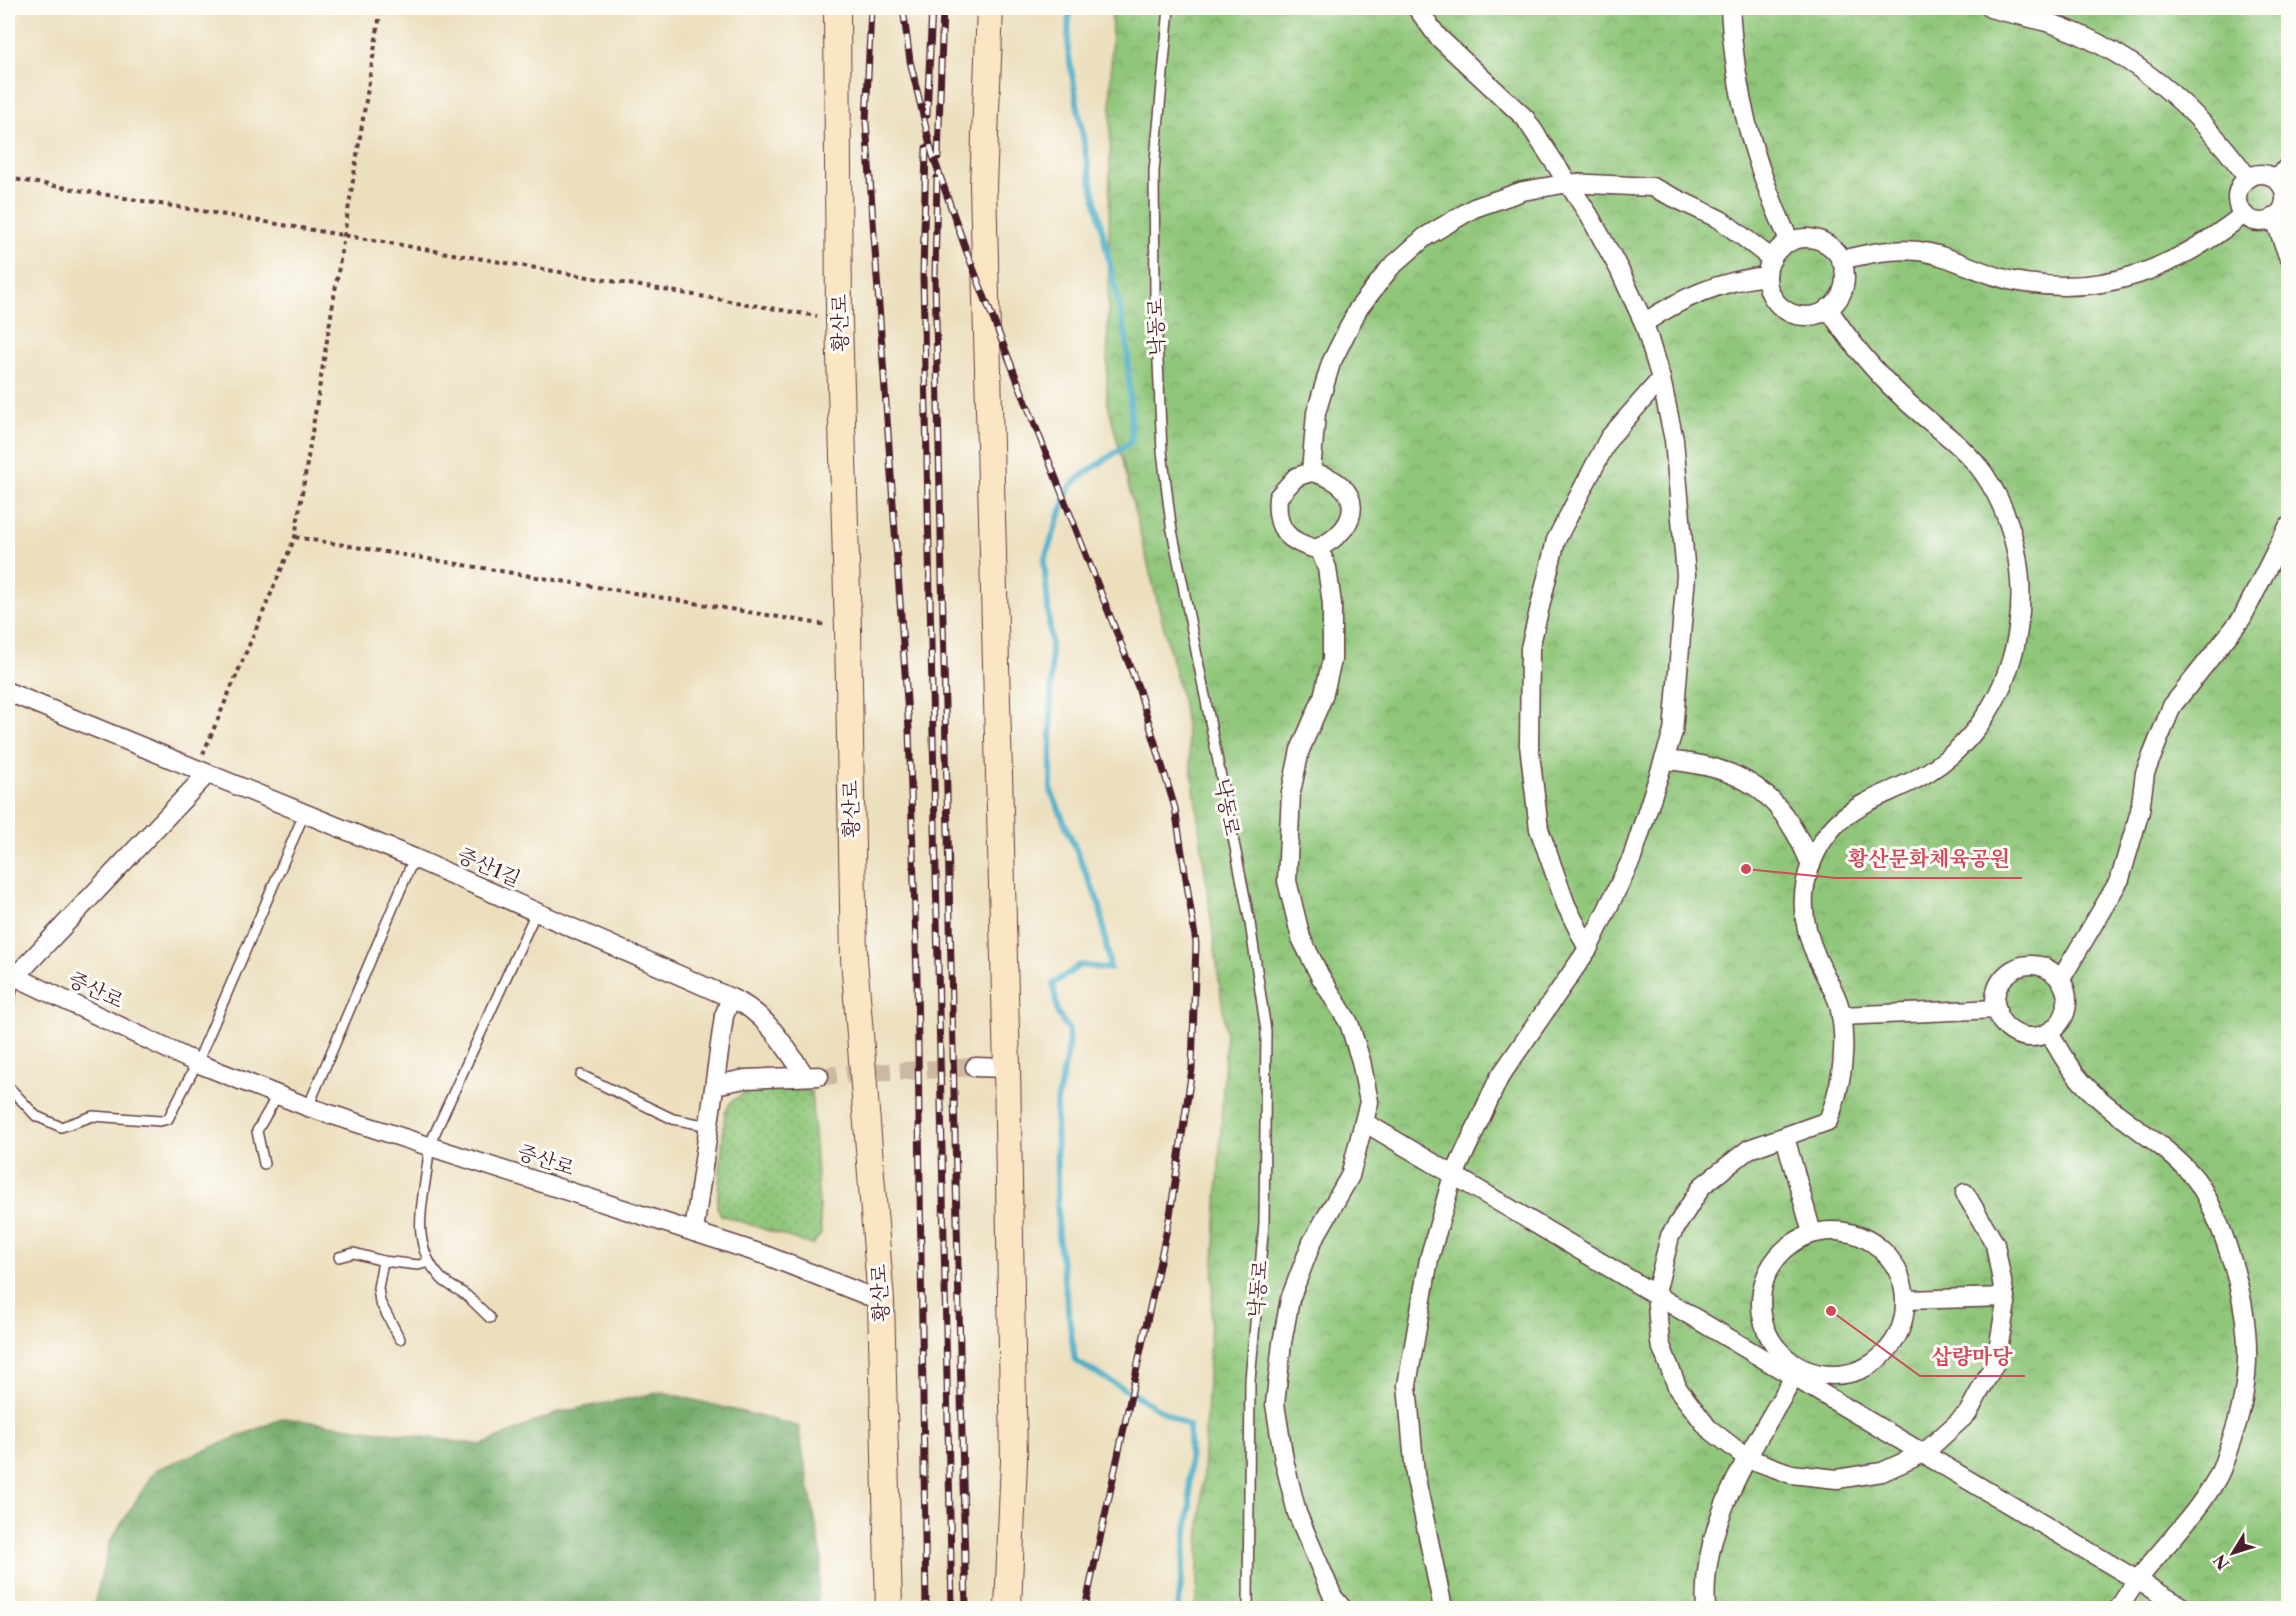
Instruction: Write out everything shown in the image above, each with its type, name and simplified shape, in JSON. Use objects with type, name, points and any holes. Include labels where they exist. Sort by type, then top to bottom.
[{"type":"main road","name":"황산로","points":[[837,8],[839,320],[849,629],[854,959],[881,1301],[889,1608]]},
{"type":"main road","points":[[990,8],[983,187],[1007,1068],[1014,1460],[1008,1608]]},
{"type":"street","points":[[1417,8],[1438,37],[1525,118],[1569,183],[1619,269],[1644,323],[1661,379],[1674,440],[1686,575],[1673,732],[1632,858],[1588,949],[1499,1078],[1454,1175],[1429,1259],[1407,1385],[1414,1474],[1443,1608]]},
{"type":"street","points":[[1731,8],[1736,68],[1751,148],[1790,242]]},
{"type":"street","points":[[1990,8],[2063,27],[2146,74],[2170,90],[2213,131],[2248,178]]},
{"type":"street","points":[[2277,180],[2289,166]]},
{"type":"street","points":[[2267,174],[2277,180],[2284,192],[2284,200],[2283,208],[2274,217],[2257,221],[2244,214],[2240,208],[2238,193],[2248,178],[2267,174]]},
{"type":"street","points":[[1311,472],[1316,413],[1331,363],[1358,309],[1390,268],[1425,237],[1474,208],[1523,191],[1569,183],[1652,187],[1721,220],[1769,268]]},
{"type":"street","points":[[1841,260],[1884,251],[1919,251],[2015,282],[2082,287],[2152,270],[2211,240],[2244,214]]},
{"type":"street","points":[[2274,217],[2289,256]]},
{"type":"street","points":[[1810,238],[1822,241],[1833,249],[1841,260],[1845,273],[1844,286],[1839,298],[1828,308],[1806,316],[1783,308],[1774,299],[1769,268],[1775,253],[1790,242],[1810,238]]},
{"type":"street","points":[[1644,323],[1672,304],[1705,288],[1742,279],[1769,268]]},
{"type":"street","points":[[1828,308],[1878,372],[1983,473],[2000,502],[2013,538],[2020,574],[2020,613],[2005,685],[1965,740],[1941,764],[1851,810],[1828,835],[1811,865],[1804,889],[1803,916],[1810,943],[1838,1002],[1841,1016],[1844,1062],[1840,1091],[1828,1121],[1749,1149],[1702,1186],[1670,1236],[1656,1293],[1660,1343],[1678,1389],[1708,1428],[1748,1458],[1791,1474],[1837,1479],[1882,1472],[1924,1453],[1968,1413],[1996,1361],[2005,1297],[1995,1244],[1965,1193]]},
{"type":"street","points":[[1588,949],[1566,905],[1539,830],[1529,745],[1530,648],[1556,540],[1609,438],[1661,379]]},
{"type":"street","points":[[1311,472],[1324,475],[1341,485],[1352,502],[1352,521],[1341,534],[1316,549],[1292,541],[1280,523],[1277,508],[1278,497],[1288,484],[1296,477],[1311,472]]},
{"type":"street","points":[[2061,979],[2120,879],[2140,811],[2145,773],[2172,706],[2242,618],[2289,527]]},
{"type":"street","points":[[1319,548],[1327,568],[1332,603],[1332,660],[1323,698],[1300,750],[1291,792],[1287,881],[1301,938],[1349,1023],[1361,1061],[1369,1102],[1350,1176],[1312,1242],[1290,1299],[1275,1404],[1284,1460],[1297,1513],[1333,1597],[1342,1608]]},
{"type":"street","name":"증산1길","points":[[8,692],[201,773],[414,858],[747,1005],[812,1076],[745,1079],[715,1084]]},
{"type":"street","points":[[1664,760],[1697,762],[1724,770],[1772,798],[1787,816],[1811,865]]},
{"type":"street","points":[[11,975],[201,773]]},
{"type":"street","points":[[2042,966],[2061,979],[2068,1002],[2065,1014],[2049,1032],[2025,1036],[2014,1032],[2005,1024],[1997,1009],[1996,992],[2001,981],[2019,967],[2042,966]]},
{"type":"street","name":"증산로","points":[[11,975],[197,1063],[308,1107],[765,1255],[881,1301]]},
{"type":"street","points":[[693,1232],[724,1016],[731,998]]},
{"type":"street","points":[[1841,1016],[1997,1009]]},
{"type":"street","points":[[2049,1032],[2077,1076],[2111,1108],[2157,1143],[2194,1177],[2216,1218],[2237,1272],[2248,1335],[2242,1412],[2218,1477],[2179,1533],[2136,1579],[2119,1608]]},
{"type":"street","points":[[975,1067],[1007,1068]]},
{"type":"street","points":[[1364,1122],[2184,1608]]},
{"type":"street","points":[[1785,1137],[1812,1233]]},
{"type":"street","points":[[1843,1231],[1867,1239],[1886,1254],[1895,1267],[1906,1300],[1903,1322],[1892,1344],[1875,1361],[1853,1372],[1829,1375],[1806,1370],[1786,1358],[1771,1340],[1763,1318],[1761,1295],[1767,1273],[1780,1253],[1798,1239],[1812,1233],[1843,1231]]},
{"type":"street","points":[[1906,1300],[2005,1297]]},
{"type":"street","points":[[1706,1608],[1707,1559],[1719,1518],[1748,1458],[1794,1377]]},
{"type":"lane","name":"낙동로","points":[[1169,8],[1154,171],[1155,295],[1162,451],[1171,525],[1250,923],[1266,1031],[1264,1223],[1250,1380],[1248,1608]]},
{"type":"lane","points":[[8,1086],[36,1116],[61,1126],[93,1116],[160,1121],[168,1119],[197,1063],[304,814]]},
{"type":"lane","points":[[308,1107],[414,858]]},
{"type":"lane","points":[[490,1318],[465,1294],[441,1279],[429,1262],[421,1242],[418,1222],[429,1166],[429,1146],[536,912]]},
{"type":"lane","points":[[8,1008],[11,975]]},
{"type":"lane","points":[[581,1075],[673,1119],[709,1126]]},
{"type":"lane","points":[[264,1164],[257,1131],[278,1094]]},
{"type":"lane","points":[[339,1257],[354,1253],[384,1261],[417,1265],[429,1262]]},
{"type":"lane","points":[[384,1261],[378,1288],[380,1302],[400,1339]]},
{"type":"path","points":[[201,773],[295,537],[381,8]]},
{"type":"path","points":[[8,178],[839,320]]},
{"type":"path","points":[[295,537],[849,629]]},
{"type":"green space","points":[[1112,8],[2288,8],[2288,1608],[1196,1608],[1226,1033],[1183,704],[1107,400]]},
{"type":"green space","points":[[754,1086],[811,1091],[821,1234],[812,1245],[721,1215],[717,1207],[725,1113],[731,1102]]},
{"type":"green space","points":[[662,1392],[798,1426],[822,1558],[816,1608],[93,1608],[110,1542],[155,1470],[284,1418],[482,1445],[556,1413]]},
{"type":"waterway","points":[[1069,8],[1068,51],[1089,171],[1127,341],[1132,441],[1080,477],[1069,488],[1044,561],[1051,643],[1051,791],[1100,906],[1110,969],[1080,965],[1053,984],[1058,1014],[1069,1030],[1068,1051],[1056,1107],[1058,1235],[1075,1361],[1189,1426],[1190,1505],[1178,1608]]},
{"type":"tunnel","points":[[819,1076],[975,1067]]},
{"type":"railway","points":[[871,8],[866,122],[909,729],[917,976],[926,1608]]},
{"type":"railway","points":[[903,8],[910,61],[932,153],[966,250],[1138,687],[1175,808],[1196,943],[1192,1069],[1170,1215],[1085,1608]]},
{"type":"railway","points":[[927,115],[932,8]]},
{"type":"railway","points":[[938,157],[943,8]]},
{"type":"railway","points":[[926,148],[923,276],[952,1608]]},
{"type":"railway","points":[[937,178],[935,277],[966,1608]]},
{"type":"place","name":"황산문화체육공원","points":[[1746,869]]},
{"type":"place","name":"삽량마당","points":[[1831,1311]]}]
